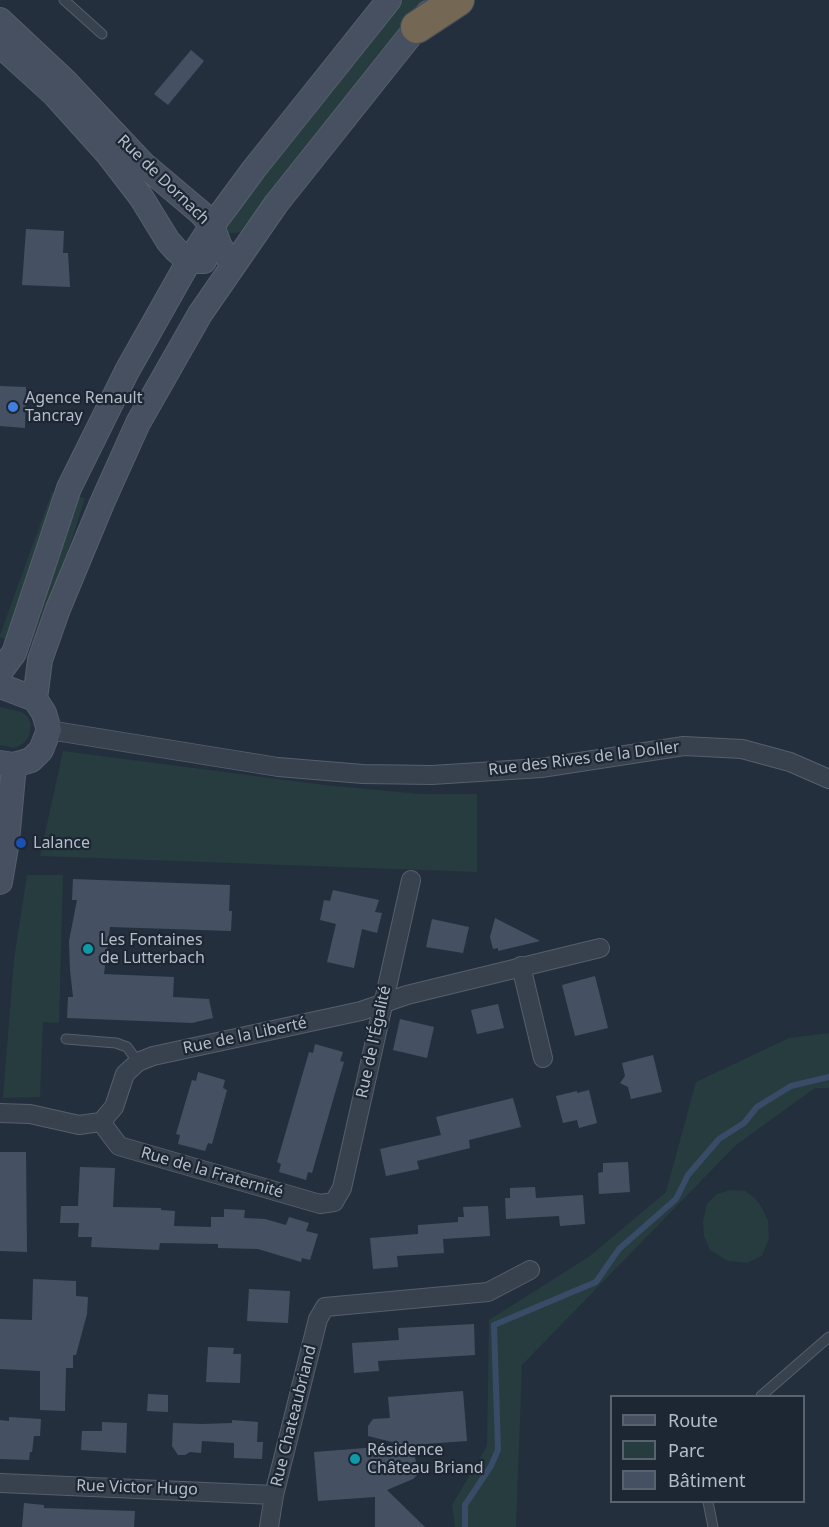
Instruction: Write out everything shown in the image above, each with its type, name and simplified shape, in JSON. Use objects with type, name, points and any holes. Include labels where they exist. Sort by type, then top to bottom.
[{"type":"highway","points":[[417,27],[458,0]]},
{"type":"main road","points":[[0,672],[14,653],[69,488],[127,371],[189,261],[254,169],[389,0]]},
{"type":"main road","points":[[35,699],[40,660],[58,609],[102,503],[134,433],[201,314],[276,204],[438,0]]},
{"type":"main road","name":"Rue de Dornach","points":[[0,20],[64,80],[143,164],[194,207],[212,226],[220,247],[233,264]]},
{"type":"main road","name":"Rue de Dornach","points":[[0,45],[55,95],[108,154],[141,197],[168,241],[189,261]]},
{"type":"main road","points":[[189,261],[212,260],[233,264]]},
{"type":"main road","points":[[0,686],[35,699],[44,713],[49,730],[41,750],[31,760],[7,764],[7,841],[0,882]]},
{"type":"street","name":"Rue des Rives de la Doller","points":[[49,730],[278,767],[363,774],[432,776],[541,768],[684,746],[742,749],[790,762],[829,778]]},
{"type":"street","name":"Rue de l'Égalité","points":[[334,1203],[342,1188],[411,880]]},
{"type":"street","name":"Rue de la Liberté","points":[[138,1062],[153,1056],[350,1014],[407,995],[600,948]]},
{"type":"street","points":[[521,966],[543,1058]]},
{"type":"street","points":[[0,1113],[30,1114],[79,1125],[101,1122],[114,1107],[125,1074],[138,1062]]},
{"type":"street","name":"Rue de la Fraternité","points":[[101,1122],[118,1146],[320,1204],[334,1203]]},
{"type":"street","name":"Rue Chateaubriand","points":[[269,1527],[274,1495],[318,1319],[326,1307],[488,1292],[530,1270]]},
{"type":"street","name":"Rue Victor Hugo","points":[[0,1483],[274,1495]]},
{"type":"lane","points":[[64,0],[102,34]]},
{"type":"lane","points":[[66,1039],[116,1043],[127,1047],[138,1062]]},
{"type":"lane","points":[[762,1395],[829,1337]]},
{"type":"lane","points":[[708,1503],[713,1527]]},
{"type":"green space","points":[[403,0],[425,0],[243,232],[223,234],[261,179]]},
{"type":"green space","points":[[52,492],[55,493],[10,641],[0,635]]},
{"type":"green space","points":[[76,496],[85,498],[37,648],[26,645]]},
{"type":"green space","points":[[0,707],[22,712],[31,724],[29,736],[24,743],[15,748],[0,745]]},
{"type":"green space","points":[[63,751],[324,785],[421,794],[477,794],[477,872],[40,856]]},
{"type":"green space","points":[[27,875],[63,875],[59,1023],[43,1022],[40,1097],[3,1098],[14,959]]},
{"type":"green space","points":[[829,1033],[829,1088],[815,1088],[736,1145],[522,1365],[516,1527],[455,1527],[452,1505],[487,1446],[489,1320],[590,1256],[666,1192],[696,1082],[789,1038]]},
{"type":"green space","points":[[730,1190],[745,1191],[755,1198],[768,1221],[769,1238],[762,1256],[747,1263],[728,1261],[710,1250],[704,1236],[703,1221],[707,1204],[717,1194]]},
{"type":"building","points":[[191,50],[204,61],[168,105],[154,94]]},
{"type":"building","points":[[26,229],[64,231],[63,253],[68,253],[70,287],[22,285]]},
{"type":"building","name":"Agence Renault Tancray","points":[[0,386],[26,387],[25,428],[0,426]]},
{"type":"building","name":"Les Fontaines de Lutterbach","points":[[73,879],[230,885],[231,931],[110,927],[104,974],[174,977],[173,997],[209,999],[213,1018],[192,1023],[67,1018],[68,997],[73,997],[69,941],[77,900],[72,900]]},
{"type":"building","points":[[333,890],[379,900],[375,912],[382,913],[377,933],[362,929],[354,968],[327,962],[336,924],[320,920],[324,900],[330,901]]},
{"type":"building","points":[[495,918],[540,941],[498,951],[498,948],[493,949],[490,937]]},
{"type":"building","points":[[432,919],[469,927],[463,953],[426,947]]},
{"type":"building","points":[[595,976],[608,1028],[575,1036],[562,985]]},
{"type":"building","points":[[498,1004],[504,1028],[477,1034],[471,1010]]},
{"type":"building","points":[[400,1019],[434,1027],[427,1058],[393,1050]]},
{"type":"building","points":[[315,1044],[343,1052],[340,1061],[344,1062],[312,1173],[308,1172],[306,1180],[279,1172],[281,1164],[277,1162],[309,1052],[313,1053]]},
{"type":"building","points":[[653,1055],[662,1092],[631,1099],[628,1087],[620,1083],[625,1076],[622,1063]]},
{"type":"building","points":[[198,1072],[225,1080],[223,1088],[227,1090],[212,1144],[208,1143],[205,1151],[178,1144],[180,1135],[176,1134],[192,1080],[196,1081]]},
{"type":"building","points":[[589,1090],[597,1123],[579,1128],[577,1120],[563,1123],[556,1096]]},
{"type":"building","points":[[513,1098],[521,1127],[469,1140],[470,1148],[417,1161],[419,1169],[386,1176],[380,1149],[441,1135],[436,1117]]},
{"type":"building","points":[[0,1152],[26,1152],[27,1252],[0,1251]]},
{"type":"building","points":[[628,1162],[630,1192],[599,1194],[598,1173],[603,1172],[603,1163]]},
{"type":"building","points":[[80,1167],[115,1168],[113,1207],[161,1208],[161,1210],[175,1211],[174,1226],[211,1227],[211,1217],[224,1217],[224,1209],[245,1210],[244,1218],[265,1219],[286,1225],[289,1217],[309,1223],[306,1231],[318,1234],[310,1260],[302,1258],[301,1262],[258,1249],[218,1248],[218,1244],[160,1243],[159,1250],[91,1247],[92,1237],[78,1237],[79,1223],[60,1223],[61,1206],[78,1206]]},
{"type":"building","points":[[535,1187],[536,1198],[583,1195],[585,1224],[560,1226],[559,1216],[506,1219],[505,1198],[510,1198],[510,1188]]},
{"type":"building","points":[[488,1206],[490,1236],[443,1239],[444,1253],[397,1256],[398,1267],[373,1269],[370,1238],[418,1234],[418,1225],[458,1222],[458,1217],[464,1217],[463,1207]]},
{"type":"building","points":[[33,1279],[76,1281],[76,1296],[88,1297],[87,1314],[76,1355],[73,1355],[73,1368],[66,1368],[65,1411],[40,1410],[40,1371],[0,1369],[0,1319],[32,1320]]},
{"type":"building","points":[[249,1289],[290,1291],[288,1323],[247,1321]]},
{"type":"building","points":[[474,1324],[475,1355],[378,1361],[379,1371],[354,1373],[352,1343],[399,1340],[398,1328]]},
{"type":"building","points":[[208,1347],[234,1348],[233,1354],[241,1354],[240,1383],[206,1382]]},
{"type":"building","name":"Résidence Château Briand","points":[[463,1391],[467,1441],[411,1445],[418,1468],[417,1475],[387,1490],[425,1527],[375,1527],[375,1497],[318,1501],[314,1452],[404,1445],[368,1436],[368,1426],[373,1419],[390,1418],[388,1397]]},
{"type":"building","points":[[148,1394],[168,1395],[168,1412],[147,1411]]},
{"type":"building","points":[[9,1417],[41,1419],[40,1436],[34,1436],[29,1460],[0,1459],[0,1420],[9,1421]]},
{"type":"building","points":[[232,1420],[258,1422],[257,1442],[263,1442],[262,1459],[234,1458],[234,1443],[202,1441],[201,1453],[190,1452],[185,1455],[178,1455],[172,1446],[173,1423],[232,1423]]},
{"type":"building","points":[[102,1422],[127,1423],[126,1453],[81,1450],[82,1431],[102,1431]]},
{"type":"building","points":[[24,1503],[44,1505],[44,1508],[135,1511],[134,1527],[22,1527]]},
{"type":"waterway","points":[[465,1527],[465,1505],[491,1466],[498,1450],[494,1325],[596,1282],[619,1249],[676,1199],[688,1175],[719,1139],[744,1123],[757,1107],[791,1086],[829,1077]]},
{"type":"place","name":"Agence Renault Tancray","points":[[13,407]]},
{"type":"place","name":"Lalance","points":[[21,843]]},
{"type":"place","name":"Les Fontaines de Lutterbach","points":[[88,949]]},
{"type":"place","name":"Résidence Château Briand","points":[[355,1459]]}]
